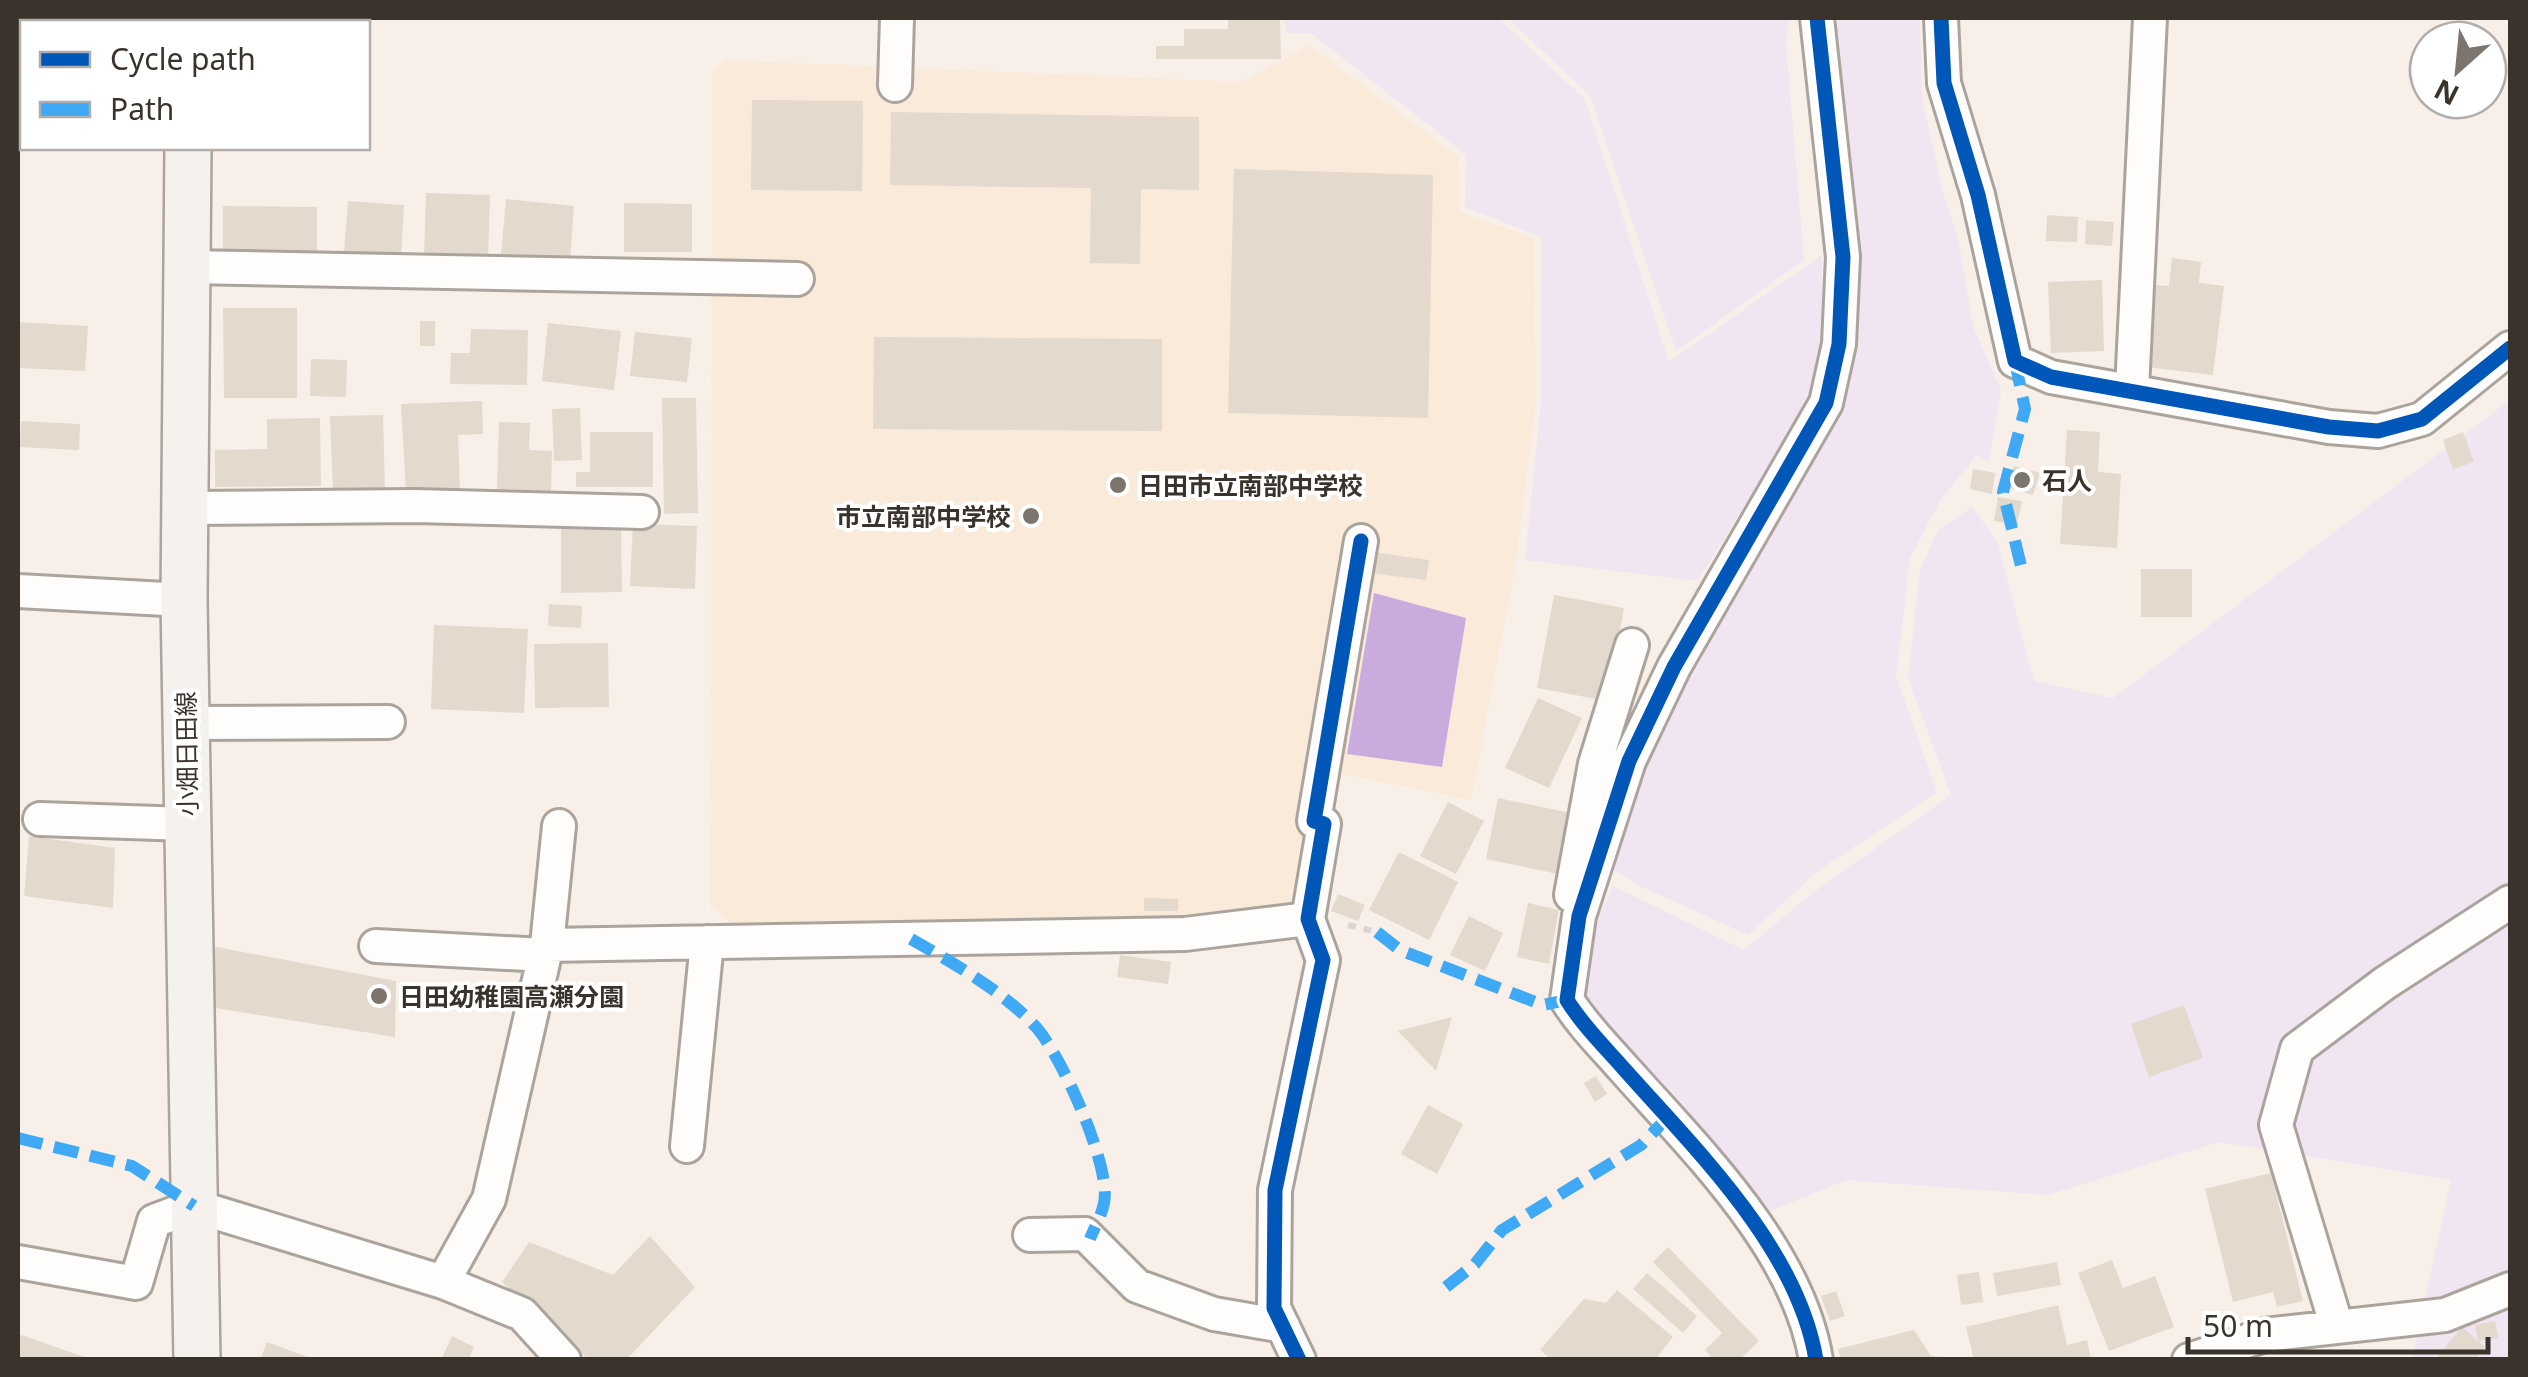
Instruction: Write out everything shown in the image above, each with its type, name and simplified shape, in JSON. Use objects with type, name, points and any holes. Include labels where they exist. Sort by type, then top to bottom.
[{"type":"main road","name":"小畑日田線","points":[[188,150],[184,600],[197,1360]]},
{"type":"street","points":[[895,84],[897,18]]},
{"type":"street","points":[[1816,1360],[1812,1334],[1780,1260],[1724,1184],[1566,1000],[1579,916],[1629,761],[1674,667],[1826,403],[1839,344],[1843,257],[1817,18]]},
{"type":"street","points":[[1941,18],[1944,83],[1978,196],[2015,361],[2051,377],[2330,427],[2378,431],[2422,419],[2510,348]]},
{"type":"street","points":[[2132,389],[2150,18]]},
{"type":"street","points":[[188,266],[796,278]]},
{"type":"street","points":[[186,508],[415,506],[642,512]]},
{"type":"street","points":[[1299,1360],[1274,1308],[1274,1190],[1322,960],[1308,919],[1324,824],[1314,821],[1361,541]]},
{"type":"street","points":[[18,591],[184,600]]},
{"type":"street","points":[[1579,916],[1573,911],[1570,888],[1595,764],[1632,646]]},
{"type":"street","points":[[185,722],[388,722]]},
{"type":"street","points":[[40,820],[187,824]]},
{"type":"street","points":[[443,1282],[489,1199],[545,950],[559,826]]},
{"type":"street","points":[[2337,1327],[2276,1125],[2298,1049],[2385,983],[2510,902]]},
{"type":"street","points":[[376,946],[545,950],[707,942],[1185,934],[1308,919]]},
{"type":"street","points":[[687,1146],[707,942]]},
{"type":"street","points":[[18,1262],[136,1283],[154,1220],[194,1206],[443,1282],[522,1314],[564,1360]]},
{"type":"street","points":[[1030,1235],[1085,1234],[1137,1286],[1214,1314],[1283,1326]]},
{"type":"street","points":[[2189,1360],[2265,1335],[2445,1315],[2510,1289]]},
{"type":"shaded area","points":[[1283,18],[1498,18],[1585,99],[1669,362],[1822,255],[1823,342],[1810,402],[1697,581],[1525,560],[1541,400],[1541,237],[1465,207],[1466,154],[1312,34],[1287,33]]},
{"type":"shaded area","points":[[1507,18],[1789,18],[1786,43],[1804,260],[1676,351],[1590,96]]},
{"type":"shaded area","points":[[1839,18],[1920,18],[1922,98],[1943,193],[1958,237],[1973,326],[2001,390],[1989,461],[1977,455],[1941,499],[1910,558],[1896,676],[1937,792],[1819,870],[1748,935],[1640,886],[1610,867],[1639,776],[1686,671],[1835,410],[1829,46]]},
{"type":"shaded area","name":"日田市立南部中学校","points":[[1309,45],[1459,157],[1460,212],[1534,238],[1536,403],[1515,568],[1471,800],[1312,768],[1292,905],[1192,919],[732,925],[711,906],[712,71],[726,60],[1241,82]]},
{"type":"shaded area","points":[[2510,400],[2510,1359],[2412,1359],[2451,1180],[2219,1142],[2048,1195],[1846,1180],[1768,1212],[1674,1093],[1582,1008],[1586,947],[1613,886],[1744,950],[1811,894],[1951,795],[1908,678],[1920,570],[1938,530],[1972,507],[1997,541],[2034,681],[2113,698]]},
{"type":"shaded area","points":[[1374,593],[1466,618],[1442,767],[1347,754]]},
{"type":"building","points":[[1228,18],[1280,18],[1281,59],[1156,59],[1156,46],[1184,46],[1184,29],[1228,29]]},
{"type":"building","points":[[752,100],[863,101],[862,191],[751,190]]},
{"type":"building","points":[[891,112],[1199,117],[1199,190],[1141,189],[1140,264],[1090,263],[1091,188],[890,185]]},
{"type":"building","points":[[1234,169],[1433,175],[1428,418],[1228,413]]},
{"type":"building","points":[[426,193],[490,195],[488,261],[424,259]]},
{"type":"building","points":[[506,199],[574,206],[570,261],[501,255]]},
{"type":"building","points":[[348,201],[404,205],[401,257],[344,252]]},
{"type":"building","points":[[624,203],[692,204],[692,252],[624,252]]},
{"type":"building","points":[[223,206],[317,207],[317,256],[223,255]]},
{"type":"building","points":[[2047,215],[2078,217],[2077,242],[2046,241]]},
{"type":"building","points":[[2086,220],[2114,222],[2112,246],[2085,244]]},
{"type":"building","points":[[2172,258],[2201,262],[2199,283],[2224,286],[2213,375],[2146,367],[2156,285],[2169,286]]},
{"type":"building","points":[[2102,280],[2104,351],[2051,353],[2048,282]]},
{"type":"building","points":[[223,308],[297,308],[297,398],[224,398]]},
{"type":"building","points":[[420,321],[435,321],[435,346],[420,346]]},
{"type":"building","points":[[18,322],[88,326],[85,371],[18,368]]},
{"type":"building","points":[[548,323],[621,331],[614,390],[542,381]]},
{"type":"building","points":[[471,329],[528,330],[527,385],[450,384],[451,353],[470,353]]},
{"type":"building","points":[[635,332],[692,338],[687,382],[630,376]]},
{"type":"building","points":[[874,337],[1162,339],[1162,431],[873,429]]},
{"type":"building","points":[[311,359],[347,360],[346,397],[310,396]]},
{"type":"building","points":[[662,398],[696,398],[698,513],[664,514]]},
{"type":"building","points":[[482,401],[483,434],[458,435],[460,489],[406,491],[401,404]]},
{"type":"building","points":[[580,408],[582,460],[554,461],[552,409]]},
{"type":"building","points":[[383,415],[385,493],[333,494],[330,416]]},
{"type":"building","points":[[320,418],[321,486],[215,487],[215,450],[267,449],[267,419]]},
{"type":"building","points":[[21,421],[80,424],[79,450],[20,447]]},
{"type":"building","points":[[499,422],[530,423],[529,450],[552,451],[551,491],[497,490]]},
{"type":"building","points":[[2067,430],[2100,432],[2098,472],[2121,474],[2117,548],[2060,544]]},
{"type":"building","points":[[590,432],[653,432],[653,487],[576,487],[576,472],[590,472]]},
{"type":"building","points":[[2463,432],[2474,462],[2453,469],[2443,440]]},
{"type":"building","points":[[2014,466],[2040,473],[2033,495],[2008,488]]},
{"type":"building","points":[[1973,469],[1995,473],[1992,494],[1970,489]]},
{"type":"building","points":[[1998,497],[2022,501],[2017,525],[1994,521]]},
{"type":"building","points":[[633,524],[697,526],[695,589],[630,586]]},
{"type":"building","points":[[561,527],[621,527],[622,592],[561,593]]},
{"type":"building","points":[[1372,552],[1429,560],[1426,580],[1370,573]]},
{"type":"building","points":[[2141,569],[2192,569],[2192,617],[2141,617]]},
{"type":"building","points":[[1554,595],[1624,608],[1607,701],[1537,688]]},
{"type":"building","points":[[549,604],[582,606],[581,628],[548,626]]},
{"type":"building","points":[[434,625],[528,629],[524,713],[431,709]]},
{"type":"building","points":[[608,643],[609,707],[535,708],[534,644]]},
{"type":"building","points":[[1538,698],[1582,718],[1549,788],[1505,768]]},
{"type":"building","points":[[1498,798],[1571,813],[1558,874],[1486,859]]},
{"type":"building","points":[[1448,802],[1484,821],[1456,874],[1420,856]]},
{"type":"building","points":[[29,836],[115,848],[113,908],[24,896]]},
{"type":"building","points":[[1399,852],[1458,882],[1429,940],[1369,910]]},
{"type":"building","points":[[1338,894],[1365,905],[1358,921],[1331,911]]},
{"type":"building","points":[[1144,898],[1178,899],[1178,911],[1144,911]]},
{"type":"building","points":[[1528,903],[1559,910],[1549,964],[1517,957]]},
{"type":"building","points":[[1469,916],[1503,933],[1485,971],[1450,955]]},
{"type":"building","points":[[206,945],[396,981],[395,1037],[203,1006]]},
{"type":"building","points":[[1120,955],[1171,962],[1168,984],[1117,977]]},
{"type":"building","points":[[2184,1005],[2203,1058],[2149,1077],[2131,1024]]},
{"type":"building","points":[[1452,1017],[1436,1071],[1398,1031]]},
{"type":"building","points":[[1596,1076],[1607,1094],[1595,1102],[1584,1083]]},
{"type":"building","points":[[1428,1105],[1463,1124],[1437,1174],[1401,1154]]},
{"type":"building","points":[[2271,1173],[2303,1301],[2277,1307],[2273,1292],[2233,1302],[2205,1189]]},
{"type":"building","points":[[650,1236],[695,1287],[626,1360],[589,1360],[502,1282],[529,1242],[613,1275]]},
{"type":"building","points":[[1668,1247],[1759,1341],[1739,1360],[1714,1360],[1705,1350],[1722,1333],[1653,1262]]},
{"type":"building","points":[[2112,1260],[2123,1288],[2155,1276],[2174,1327],[2109,1351],[2078,1273]]},
{"type":"building","points":[[2057,1262],[2061,1285],[1997,1296],[1993,1273]]},
{"type":"building","points":[[1979,1272],[1983,1302],[1961,1305],[1957,1275]]},
{"type":"building","points":[[1647,1273],[1697,1316],[1683,1333],[1633,1289]]},
{"type":"building","points":[[1617,1290],[1673,1337],[1655,1360],[1552,1360],[1540,1350],[1584,1299],[1606,1303]]},
{"type":"building","points":[[1836,1291],[1845,1316],[1830,1321],[1821,1296]]},
{"type":"building","points":[[2058,1305],[2067,1345],[2087,1340],[2091,1360],[1974,1360],[1966,1327]]},
{"type":"building","points":[[2495,1321],[2498,1338],[2478,1341],[2475,1325]]},
{"type":"building","points":[[2462,1327],[2485,1347],[2474,1360],[2436,1358]]},
{"type":"building","points":[[1914,1330],[1931,1356],[1947,1360],[1841,1360],[1838,1349]]},
{"type":"building","points":[[18,1334],[91,1359],[91,1360],[18,1360]]},
{"type":"building","points":[[452,1336],[474,1347],[468,1360],[441,1360]]},
{"type":"building","points":[[267,1342],[313,1359],[313,1360],[260,1360]]},
{"type":"marked path","points":[[2015,361],[2025,409],[2003,492],[2022,570]]},
{"type":"marked path","points":[[1377,932],[1400,950],[1543,1005],[1567,1000]]},
{"type":"marked path","points":[[911,939],[993,990],[1023,1014],[1058,1061],[1093,1139],[1104,1186],[1104,1203],[1090,1239]]},
{"type":"marked path","points":[[1446,1287],[1475,1264],[1502,1230],[1641,1145],[1667,1118]]},
{"type":"marked path","points":[[18,1138],[132,1166],[194,1206]]},
{"type":"cycle path","points":[[1816,1360],[1806,1319],[1767,1241],[1712,1168],[1567,1000],[1579,916],[1629,761],[1674,667],[1826,403],[1839,344],[1843,257],[1817,18]]},
{"type":"cycle path","points":[[1941,18],[1944,83],[1978,195],[2015,361],[2051,377],[2329,427],[2378,431],[2422,419],[2510,348]]},
{"type":"cycle path","points":[[1299,1360],[1274,1308],[1275,1190],[1323,960],[1308,919],[1324,824],[1314,821],[1361,541]]},
{"type":"place","name":"石人","points":[[2022,480]]},
{"type":"place","name":"日田市立南部中学校","points":[[1118,485]]},
{"type":"place","name":"市立南部中学校","points":[[1031,516]]},
{"type":"place","name":"日田幼稚園高瀬分園","points":[[379,996]]}]
